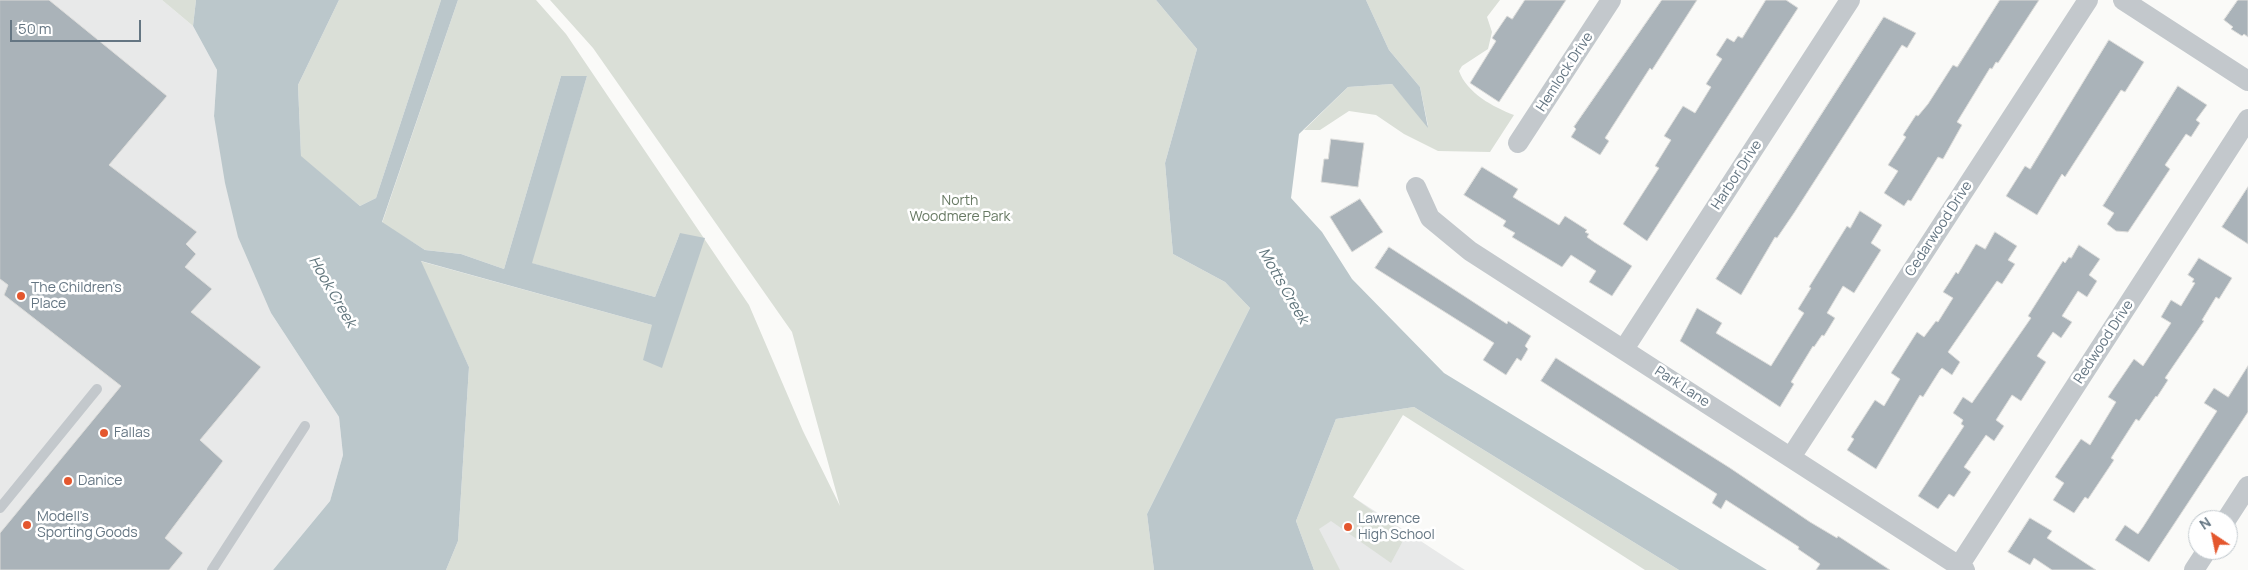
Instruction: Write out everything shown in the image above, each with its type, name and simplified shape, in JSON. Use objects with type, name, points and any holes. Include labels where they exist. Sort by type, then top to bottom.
[{"type":"street","name":"Hemlock Drive","points":[[1518,143],[1611,0]]},
{"type":"street","name":"Harbor Drive","points":[[1624,349],[1850,0]]},
{"type":"street","name":"Cedarwood Drive","points":[[1791,457],[2088,0]]},
{"type":"street","points":[[2123,0],[2248,81]]},
{"type":"street","name":"Redwood Drive","points":[[1962,568],[2248,119]]},
{"type":"street","name":"Park Lane","points":[[1416,187],[1430,218],[1470,251],[1962,568]]},
{"type":"street","points":[[2232,510],[2248,486]]},
{"type":"lane","points":[[0,508],[98,390]]},
{"type":"lane","points":[[212,570],[305,426]]},
{"type":"shaded area","points":[[0,0],[162,0],[193,26],[217,70],[214,116],[271,313],[339,417],[343,455],[330,501],[273,570],[0,570]]},
{"type":"shaded area","name":"Lawrence High School","points":[[1311,483],[1344,491],[1465,570],[1314,570]]},
{"type":"green space","points":[[162,0],[196,0],[193,26]]},
{"type":"green space","points":[[339,0],[441,0],[376,198],[360,206],[301,157],[298,85]]},
{"type":"green space","name":"North Woodmere Park","points":[[458,0],[536,0],[566,34],[749,305],[803,431],[840,506],[792,332],[593,48],[550,0],[1156,0],[1197,49],[1165,163],[1173,254],[1225,282],[1250,308],[1147,514],[1154,570],[446,570],[458,541],[469,367],[420,261],[652,325],[680,233],[655,297],[531,263],[587,76],[561,76],[504,269],[461,254],[425,250],[382,223]]},
{"type":"green space","points":[[1366,0],[1500,0],[1487,17],[1492,32],[1488,49],[1462,66],[1459,71],[1474,92],[1489,103],[1514,115],[1490,152],[1438,151],[1404,134],[1376,115],[1349,111],[1320,130],[1304,130],[1348,87],[1392,84],[1428,126],[1420,87],[1389,50]]},
{"type":"green space","points":[[1414,407],[1679,570],[1645,570],[1403,415],[1353,497],[1406,535],[1391,563],[1331,521],[1319,529],[1340,570],[1314,570],[1296,521],[1336,419]]},
{"type":"water","name":"Hook Creek","points":[[196,0],[339,0],[298,85],[301,156],[360,206],[376,198],[441,0],[458,0],[382,222],[425,250],[461,254],[504,269],[561,76],[587,76],[532,263],[655,297],[680,233],[705,238],[662,368],[643,360],[652,325],[421,261],[469,367],[458,541],[446,570],[273,570],[330,501],[343,455],[339,417],[271,313],[238,237],[225,183],[214,116],[217,70],[193,26]]},
{"type":"water","name":"Motts Creek","points":[[1156,0],[1366,0],[1389,50],[1420,87],[1428,128],[1392,84],[1348,87],[1299,134],[1291,198],[1322,232],[1352,279],[1444,373],[1767,570],[1679,570],[1414,407],[1336,419],[1296,521],[1314,570],[1154,570],[1147,514],[1250,308],[1225,282],[1173,254],[1165,163],[1197,49]]},
{"type":"building","points":[[0,0],[49,0],[167,96],[109,165],[197,232],[186,244],[196,254],[185,267],[212,289],[191,312],[261,367],[200,440],[223,461],[165,538],[183,553],[169,570],[0,570],[0,533],[121,386],[4,295],[8,285],[0,279]]},
{"type":"building","points":[[1525,0],[1566,0],[1499,102],[1470,83],[1496,41],[1492,38],[1507,16],[1512,19]]},
{"type":"building","points":[[1662,0],[1697,0],[1605,138],[1609,141],[1600,155],[1571,137],[1576,129],[1574,127]]},
{"type":"building","points":[[1766,0],[1786,0],[1798,8],[1647,241],[1623,224],[1659,168],[1655,166],[1671,140],[1664,136],[1683,106],[1695,113],[1711,87],[1706,84],[1722,59],[1716,55],[1727,38],[1734,42],[1738,36],[1742,38]]},
{"type":"building","points":[[2000,0],[2039,0],[1998,63],[1996,62],[1992,69],[1990,68],[1957,122],[1962,125],[1943,159],[1938,157],[1911,201],[1908,200],[1904,206],[1884,193],[1898,171],[1888,165],[1906,137],[1903,135],[1916,115],[1918,116],[1928,104],[1953,65],[1957,67]]},
{"type":"building","points":[[2238,0],[2248,0],[2248,37],[2244,34],[2242,36],[2231,29],[2233,27],[2224,20]]},
{"type":"building","points":[[1884,17],[1916,33],[1907,48],[1902,45],[1794,213],[1777,238],[1775,237],[1741,295],[1716,279]]},
{"type":"building","points":[[2109,40],[2144,62],[2125,92],[2121,90],[2065,177],[2062,174],[2037,215],[2006,196],[2025,166],[2030,169]]},
{"type":"building","points":[[2178,86],[2207,105],[2196,120],[2200,123],[2191,137],[2186,134],[2165,165],[2170,169],[2128,232],[2116,231],[2107,224],[2114,213],[2103,206]]},
{"type":"building","points":[[1331,139],[1364,143],[1358,187],[1321,182],[1324,159],[1328,159]]},
{"type":"building","points":[[1482,167],[1518,189],[1513,197],[1559,225],[1565,216],[1587,230],[1585,232],[1589,234],[1587,237],[1632,266],[1612,296],[1589,282],[1596,271],[1571,255],[1562,267],[1512,237],[1515,233],[1503,226],[1506,221],[1464,195]]},
{"type":"building","points":[[2248,187],[2248,244],[2222,227]]},
{"type":"building","points":[[1360,199],[1383,232],[1352,252],[1330,217]]},
{"type":"building","points":[[1860,211],[1882,225],[1871,243],[1881,250],[1854,293],[1843,286],[1827,313],[1835,318],[1824,336],[1822,335],[1813,346],[1791,382],[1794,384],[1780,407],[1680,341],[1697,308],[1722,323],[1716,333],[1771,366],[1804,313],[1798,309],[1811,288],[1809,287],[1847,226],[1850,228]]},
{"type":"building","points":[[1995,232],[2017,246],[2008,260],[2015,264],[2002,284],[1997,281],[1948,352],[1960,362],[1952,375],[1942,368],[1940,370],[1923,397],[1920,395],[1876,469],[1847,450],[1854,439],[1851,437],[1875,400],[1884,406],[1900,379],[1891,373],[1917,332],[1924,337],[1936,321],[1938,322],[1953,298],[1943,292],[1956,272],[1958,274],[1976,244],[1985,249]]},
{"type":"building","points":[[2079,245],[2100,259],[2089,275],[2097,281],[2087,297],[2078,291],[2062,316],[2072,322],[2061,338],[2053,332],[2037,356],[2046,362],[2021,401],[2012,395],[1996,420],[2004,426],[1994,441],[1986,435],[1964,467],[1971,472],[1954,497],[1949,494],[1938,509],[1918,496],[1964,426],[1961,424],[1963,420],[1953,413],[1963,397],[1972,403],[2031,318],[2028,316],[2063,261],[2065,263],[2069,257],[2071,258]]},
{"type":"building","points":[[1389,247],[1507,324],[1508,321],[1531,336],[1525,346],[1528,349],[1521,361],[1517,358],[1506,375],[1483,360],[1494,343],[1375,268]]},
{"type":"building","points":[[2199,258],[2232,278],[2219,299],[2216,297],[2202,320],[2204,321],[2165,378],[2168,380],[2157,397],[2139,421],[2136,419],[2111,458],[2114,460],[2088,499],[2085,497],[2074,513],[2053,500],[2064,483],[2055,477],[2081,439],[2090,445],[2116,402],[2108,397],[2134,359],[2143,366],[2171,323],[2161,317],[2171,300],[2181,306],[2195,283],[2192,282],[2194,279],[2188,275]]},
{"type":"building","points":[[1556,358],[1730,468],[1810,522],[1837,538],[1838,536],[1890,570],[1816,570],[1820,564],[1798,549],[1799,547],[1726,500],[1721,509],[1712,503],[1717,494],[1541,381]]},
{"type":"building","points":[[2248,366],[2248,412],[2149,562],[2115,540],[2125,525],[2138,534],[2217,411],[2204,403],[2214,388],[2228,397]]},
{"type":"building","points":[[2030,518],[2052,531],[2047,538],[2096,570],[2052,570],[2034,558],[2030,565],[2008,552]]},
{"type":"place","name":"The Children's Place","points":[[21,296]]},
{"type":"place","name":"Fallas","points":[[104,433]]},
{"type":"place","name":"Danice","points":[[68,481]]},
{"type":"place","name":"Modell's Sporting Goods","points":[[27,525]]},
{"type":"place","name":"Lawrence High School","points":[[1348,527]]}]
